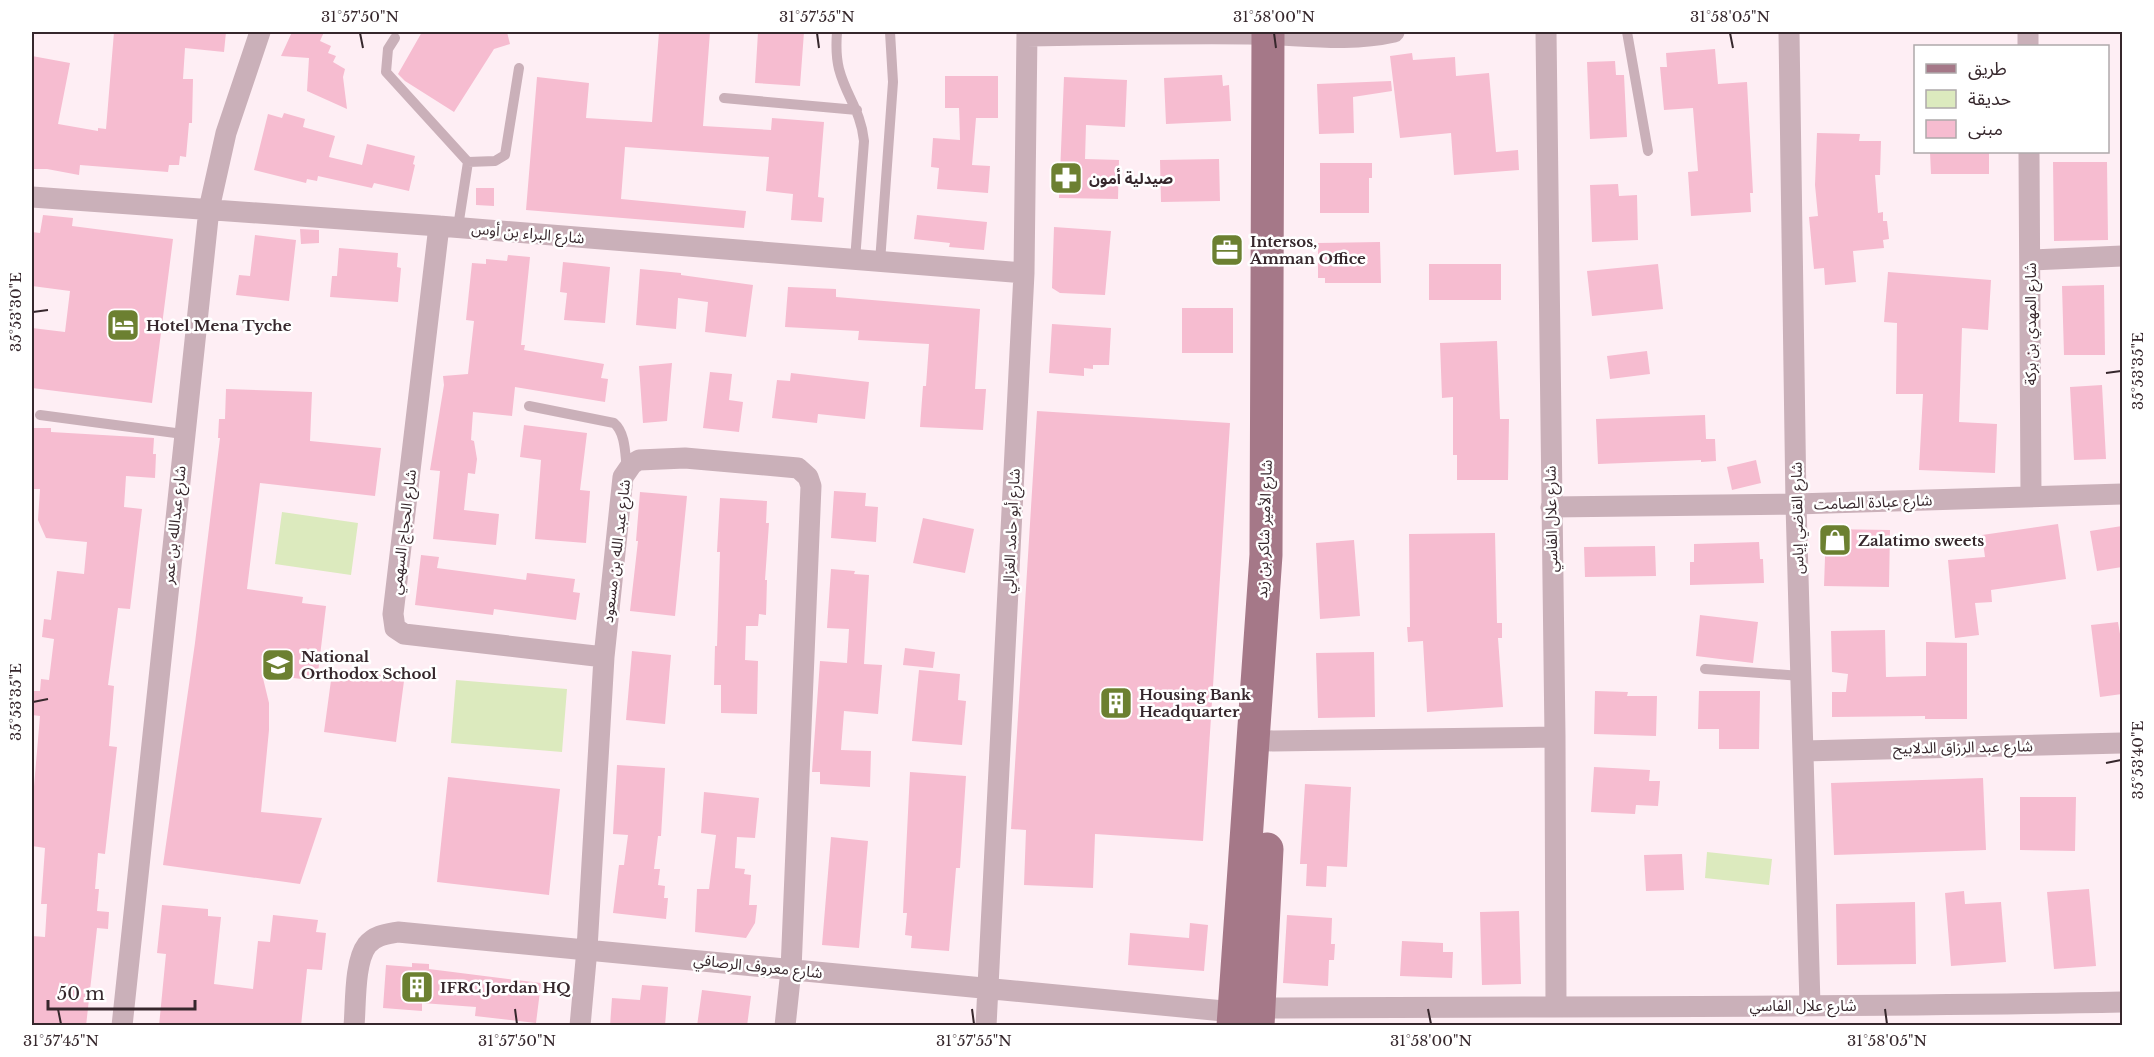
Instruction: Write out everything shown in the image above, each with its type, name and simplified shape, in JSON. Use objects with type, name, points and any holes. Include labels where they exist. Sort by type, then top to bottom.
[{"type":"main road","name":"شارع الأمير شاكر بن زيد","points":[[1246,1018],[1263,740],[1282,555],[1289,79],[1278,33]]},
{"type":"street","name":"شارع عبدالله بن عمر","points":[[122,1026],[183,434],[209,209],[226,133],[260,32]]},
{"type":"street","points":[[1027,34],[1278,33],[1320,38],[1394,32]]},
{"type":"street","name":"شارع علال الفاسي","points":[[1546,32],[1556,1007]]},
{"type":"street","name":"شارع القاضي إياس","points":[[1789,32],[1796,504],[1810,1005]]},
{"type":"street","name":"شارع أبو حامد الغزالي","points":[[986,1026],[1024,273],[1027,34]]},
{"type":"street","name":"شارع المهدي بن بركة","points":[[2029,153],[2031,496]]},
{"type":"street","name":"شارع البراء بن أوس","points":[[32,197],[449,226],[1024,273]]},
{"type":"street","name":"شارع الحجاج السهمي","points":[[449,226],[393,614],[395,628],[404,634],[604,657]]},
{"type":"street","points":[[2030,260],[2122,256]]},
{"type":"street","name":"شارع عبد الله بن مسعود","points":[[580,1026],[587,950],[604,657],[623,477],[627,470],[639,460],[685,458],[798,468],[808,477],[812,496],[791,970],[785,1026]]},
{"type":"street","name":"شارع عبادة الصامت","points":[[1551,507],[1796,504],[2122,494]]},
{"type":"street","points":[[1263,740],[1555,737]]},
{"type":"street","name":"شارع عبد الرزاق الدلابيح","points":[[1803,751],[2122,743]]},
{"type":"street","name":"شارع معروف الرصافي","points":[[354,1026],[359,963],[368,944],[381,935],[398,932],[988,989],[1246,1018]]},
{"type":"street","name":"شارع علال الفاسي","points":[[1246,1018],[1556,1007],[1810,1005],[1949,1016],[2122,1002]]},
{"type":"lane","points":[[837,32],[836,55],[839,71],[857,110],[864,141],[855,260]]},
{"type":"lane","points":[[880,262],[893,82],[890,32]]},
{"type":"lane","points":[[1627,32],[1648,151]]},
{"type":"lane","points":[[395,38],[388,49],[386,72],[468,162],[495,161],[505,155],[519,68]]},
{"type":"lane","points":[[724,98],[857,110]]},
{"type":"lane","points":[[449,226],[468,162]]},
{"type":"lane","points":[[529,406],[614,423],[620,428],[622,434],[627,470]]},
{"type":"lane","points":[[40,415],[183,434]]},
{"type":"lane","points":[[1705,669],[1801,676]]},
{"type":"green space","points":[[282,512],[358,523],[351,575],[275,564]]},
{"type":"green space","points":[[456,680],[567,689],[562,752],[451,743]]},
{"type":"green space","points":[[1707,852],[1772,859],[1769,885],[1705,878]]},
{"type":"building","points":[[114,32],[226,32],[224,52],[185,48],[183,79],[193,79],[192,123],[189,123],[186,157],[180,156],[179,165],[169,165],[168,172],[80,165],[79,175],[47,169],[32,169],[32,56],[70,63],[58,124],[98,131],[98,128],[106,129]]},
{"type":"building","points":[[292,32],[324,32],[320,41],[331,46],[328,53],[336,56],[333,62],[345,69],[343,77],[347,109],[307,91],[309,58],[281,56]]},
{"type":"building","points":[[422,32],[507,32],[510,44],[494,49],[454,112],[405,81],[398,74]]},
{"type":"building","points":[[659,32],[710,32],[703,126],[771,130],[772,118],[824,122],[818,197],[824,198],[822,222],[791,220],[793,194],[766,191],[769,157],[625,147],[621,199],[746,211],[744,228],[526,210],[537,77],[589,83],[586,118],[652,122]]},
{"type":"building","points":[[758,32],[804,32],[800,86],[755,83]]},
{"type":"building","points":[[1715,49],[1718,84],[1747,82],[1753,193],[1750,193],[1751,212],[1691,216],[1688,172],[1698,171],[1693,108],[1664,110],[1660,67],[1667,67],[1666,53]]},
{"type":"building","points":[[1412,53],[1413,60],[1455,57],[1456,76],[1489,73],[1496,152],[1518,150],[1519,170],[1454,175],[1451,133],[1400,138],[1390,56]]},
{"type":"building","points":[[1615,61],[1616,75],[1624,75],[1627,137],[1590,139],[1587,62]]},
{"type":"building","points":[[1222,75],[1223,86],[1229,85],[1231,121],[1166,124],[1164,78]]},
{"type":"building","points":[[945,76],[998,76],[998,118],[976,118],[972,165],[990,166],[988,193],[937,189],[939,168],[931,167],[933,138],[960,140],[959,108],[945,108]]},
{"type":"building","points":[[1064,77],[1127,80],[1125,127],[1086,125],[1085,159],[1119,160],[1118,199],[1059,198]]},
{"type":"building","points":[[1391,81],[1392,91],[1353,97],[1354,133],[1319,134],[1317,84]]},
{"type":"building","points":[[284,113],[305,119],[303,127],[335,136],[329,157],[362,165],[367,144],[415,156],[409,191],[374,183],[372,188],[318,176],[317,181],[307,179],[306,183],[254,170],[268,114],[282,118]]},
{"type":"building","points":[[1817,133],[1860,134],[1859,141],[1881,141],[1880,175],[1875,175],[1878,213],[1883,212],[1883,221],[1887,221],[1889,239],[1883,240],[1884,248],[1853,251],[1856,282],[1825,285],[1824,268],[1814,269],[1809,217],[1818,216],[1815,185]]},
{"type":"building","points":[[1930,153],[1989,153],[1989,174],[1931,174]]},
{"type":"building","points":[[1219,159],[1220,201],[1161,202],[1160,160]]},
{"type":"building","points":[[2053,162],[2107,162],[2108,240],[2054,241]]},
{"type":"building","points":[[1320,163],[1372,163],[1372,178],[1369,178],[1369,213],[1320,213]]},
{"type":"building","points":[[1618,184],[1619,196],[1637,195],[1638,240],[1592,242],[1590,185]]},
{"type":"building","points":[[476,188],[494,188],[494,206],[476,205]]},
{"type":"building","points":[[43,215],[73,218],[72,226],[173,239],[152,403],[32,388],[32,328],[65,332],[70,291],[32,286],[32,232],[40,233]]},
{"type":"building","points":[[917,215],[987,222],[984,250],[949,247],[950,243],[914,239]]},
{"type":"building","points":[[1054,227],[1111,231],[1105,295],[1060,293],[1052,288]]},
{"type":"building","points":[[300,229],[319,230],[319,243],[301,244]]},
{"type":"building","points":[[255,235],[296,240],[289,301],[236,295],[239,275],[250,276]]},
{"type":"building","points":[[1380,242],[1381,283],[1325,283],[1325,278],[1318,278],[1318,243]]},
{"type":"building","points":[[339,248],[398,253],[397,267],[401,268],[398,302],[330,297],[332,276],[337,276]]},
{"type":"building","points":[[508,255],[530,257],[521,345],[525,345],[524,350],[604,364],[601,378],[608,379],[605,402],[515,387],[512,416],[473,412],[471,440],[474,441],[477,459],[475,474],[468,473],[464,510],[499,514],[496,545],[433,539],[440,471],[430,470],[444,385],[443,376],[468,374],[474,321],[466,320],[472,263],[486,264],[486,259],[507,261]]},
{"type":"building","points":[[563,262],[610,267],[605,323],[564,320],[567,293],[560,292]]},
{"type":"building","points":[[1429,264],[1501,264],[1501,300],[1429,300]]},
{"type":"building","points":[[1658,264],[1663,309],[1592,316],[1587,271]]},
{"type":"building","points":[[640,269],[753,285],[746,337],[705,332],[708,302],[678,298],[676,329],[636,325]]},
{"type":"building","points":[[1888,272],[1991,280],[1988,330],[1962,328],[1959,422],[1997,424],[1995,473],[1919,470],[1923,394],[1896,394],[1897,323],[1884,322]]},
{"type":"building","points":[[2104,285],[2105,355],[2064,355],[2062,286]]},
{"type":"building","points":[[788,287],[836,289],[836,297],[980,309],[975,389],[986,389],[983,430],[920,427],[929,344],[858,340],[859,331],[785,327]]},
{"type":"building","points":[[1182,308],[1233,308],[1233,353],[1182,353]]},
{"type":"building","points":[[1052,324],[1111,328],[1109,365],[1093,365],[1093,369],[1084,368],[1084,376],[1049,373]]},
{"type":"building","points":[[1497,341],[1500,419],[1509,419],[1508,480],[1457,480],[1457,455],[1453,455],[1453,397],[1442,398],[1440,343]]},
{"type":"building","points":[[1647,351],[1650,374],[1610,379],[1607,356]]},
{"type":"building","points":[[672,363],[667,421],[643,423],[639,366]]},
{"type":"building","points":[[710,372],[732,374],[729,400],[743,402],[739,432],[703,428]]},
{"type":"building","points":[[791,373],[869,382],[865,419],[818,414],[817,423],[772,418],[777,380],[790,381]]},
{"type":"building","points":[[2102,385],[2106,459],[2074,460],[2070,387]]},
{"type":"building","points":[[226,389],[312,392],[310,441],[381,448],[375,496],[260,483],[247,589],[303,597],[302,603],[326,606],[317,681],[262,674],[269,703],[269,730],[261,812],[322,818],[300,884],[163,865],[195,643],[220,438],[218,438],[219,419],[225,419]]},
{"type":"building","name":"Housing Bank Headquarter","points":[[1037,411],[1230,423],[1203,841],[1095,834],[1093,888],[1024,885],[1026,830],[1011,829]]},
{"type":"building","points":[[1705,415],[1706,439],[1715,439],[1716,461],[1598,464],[1596,419]]},
{"type":"building","points":[[524,425],[587,433],[580,490],[590,491],[586,543],[535,539],[541,460],[520,457]]},
{"type":"building","points":[[33,428],[51,428],[51,432],[154,438],[153,454],[156,454],[155,478],[126,476],[124,507],[142,509],[130,609],[118,608],[108,685],[114,686],[109,746],[117,747],[105,854],[98,853],[95,889],[99,889],[97,911],[109,912],[108,929],[97,928],[86,1026],[32,1026],[32,936],[45,937],[47,904],[41,904],[45,848],[32,846],[32,810],[40,716],[32,715],[32,691],[40,691],[41,679],[49,680],[54,639],[42,637],[44,619],[51,620],[57,571],[84,574],[87,542],[46,538],[38,520],[40,489],[32,489]]},
{"type":"building","points":[[1756,460],[1761,483],[1732,490],[1727,467]]},
{"type":"building","points":[[834,491],[866,493],[865,506],[878,507],[876,542],[831,538]]},
{"type":"building","points":[[640,492],[687,496],[675,616],[630,611],[638,541],[636,541]]},
{"type":"building","points":[[720,498],[767,501],[766,523],[769,523],[765,580],[767,580],[766,615],[759,614],[758,626],[746,626],[745,660],[758,661],[757,714],[721,713],[721,685],[714,685]]},
{"type":"building","points":[[923,518],[974,529],[965,573],[913,563]]},
{"type":"building","points":[[2058,524],[2066,579],[1991,590],[1992,602],[1975,603],[1979,635],[1955,638],[1948,560],[1985,557],[1982,535]]},
{"type":"building","points":[[2122,526],[2122,567],[2097,571],[2090,531]]},
{"type":"building","points":[[1826,529],[1890,530],[1889,587],[1824,586]]},
{"type":"building","points":[[1495,533],[1497,623],[1502,623],[1502,638],[1498,638],[1503,707],[1427,712],[1423,641],[1408,642],[1407,627],[1410,627],[1409,534]]},
{"type":"building","points":[[1354,540],[1360,616],[1320,619],[1316,543]]},
{"type":"building","points":[[1759,542],[1760,559],[1763,559],[1764,583],[1690,585],[1690,562],[1694,562],[1694,544]]},
{"type":"building","points":[[1655,546],[1656,576],[1585,577],[1584,547]]},
{"type":"building","points":[[421,555],[439,557],[437,568],[526,580],[527,573],[575,579],[573,592],[580,593],[576,620],[494,609],[493,615],[415,605]]},
{"type":"building","points":[[831,569],[869,575],[864,664],[882,665],[878,714],[844,711],[841,750],[871,751],[870,787],[820,784],[820,772],[812,772],[820,661],[847,663],[849,629],[827,628]]},
{"type":"building","points":[[1700,615],[1758,622],[1753,663],[1696,656]]},
{"type":"building","points":[[2118,622],[2122,646],[2122,694],[2100,697],[2091,625]]},
{"type":"building","points":[[1885,630],[1886,677],[1926,676],[1926,642],[1967,643],[1967,719],[1925,719],[1925,716],[1832,717],[1832,692],[1846,692],[1848,674],[1832,672],[1831,631]]},
{"type":"building","points":[[905,648],[935,652],[933,668],[903,665]]},
{"type":"building","points":[[632,651],[671,655],[665,724],[626,720]]},
{"type":"building","points":[[1374,652],[1375,717],[1318,718],[1316,653]]},
{"type":"building","points":[[919,670],[960,674],[958,700],[966,701],[962,745],[912,741]]},
{"type":"building","points":[[356,671],[381,675],[380,678],[404,681],[396,742],[324,732],[332,673],[355,676]]},
{"type":"building","points":[[1595,691],[1628,692],[1627,696],[1657,696],[1656,736],[1594,734]]},
{"type":"building","points":[[1699,691],[1760,691],[1759,749],[1719,749],[1719,729],[1698,729]]},
{"type":"building","points":[[617,765],[665,768],[661,836],[658,836],[654,869],[660,869],[658,885],[665,886],[664,898],[668,898],[666,919],[613,913],[619,865],[624,865],[628,835],[613,834]]},
{"type":"building","points":[[1594,767],[1650,770],[1649,781],[1660,781],[1658,806],[1636,805],[1635,814],[1591,812]]},
{"type":"building","points":[[910,772],[966,776],[960,868],[956,868],[949,951],[911,948],[912,936],[905,935],[907,913],[903,913]]},
{"type":"building","points":[[448,777],[560,789],[549,895],[437,882]]},
{"type":"building","points":[[1983,778],[1986,850],[1834,855],[1831,783]]},
{"type":"building","points":[[1305,784],[1351,787],[1347,867],[1327,866],[1326,887],[1306,886],[1307,864],[1300,864]]},
{"type":"building","points":[[704,792],[759,798],[755,838],[737,837],[735,868],[745,869],[744,874],[751,875],[749,905],[757,905],[755,923],[746,938],[695,932],[697,889],[709,889],[716,835],[701,833]]},
{"type":"building","points":[[2020,797],[2076,797],[2075,851],[2020,850]]},
{"type":"building","points":[[831,837],[868,841],[859,948],[822,945]]},
{"type":"building","points":[[1682,854],[1684,890],[1646,891],[1644,855]]},
{"type":"building","points":[[2089,889],[2096,966],[2054,969],[2047,892]]},
{"type":"building","points":[[1964,891],[1965,904],[2001,902],[2006,962],[1951,966],[1945,893]]},
{"type":"building","points":[[1915,902],[1916,964],[1837,965],[1836,904]]},
{"type":"building","points":[[162,905],[208,909],[208,916],[221,917],[214,984],[253,989],[258,941],[270,942],[273,915],[318,920],[316,932],[326,933],[322,970],[307,969],[301,1026],[159,1026],[166,954],[157,953]]},
{"type":"building","points":[[1519,911],[1521,984],[1482,985],[1480,912]]},
{"type":"building","points":[[1287,915],[1332,918],[1331,944],[1335,944],[1334,960],[1329,960],[1328,986],[1283,983]]},
{"type":"building","points":[[1190,923],[1208,925],[1204,971],[1128,965],[1130,933],[1189,938]]},
{"type":"building","points":[[1402,941],[1443,943],[1443,952],[1453,952],[1452,978],[1400,976]]},
{"type":"building","points":[[412,963],[429,964],[429,969],[541,983],[536,1023],[475,1016],[476,1007],[422,1003],[422,1011],[383,1008],[386,965],[412,967]]},
{"type":"building","points":[[642,985],[668,987],[665,1026],[610,1026],[612,998],[640,1000]]},
{"type":"building","points":[[702,990],[751,996],[747,1026],[697,1026]]},
{"type":"place","name":"صيدلية أمون","points":[[1066,178]]},
{"type":"place","name":"Intersos, Amman Office","points":[[1227,250]]},
{"type":"place","name":"Hotel Mena Tyche","points":[[123,325]]},
{"type":"place","name":"Zalatimo sweets","points":[[1835,540]]},
{"type":"place","name":"National Orthodox School","points":[[278,665]]},
{"type":"place","name":"Housing Bank Headquarter","points":[[1116,703]]},
{"type":"place","name":"IFRC Jordan HQ","points":[[417,987]]}]
